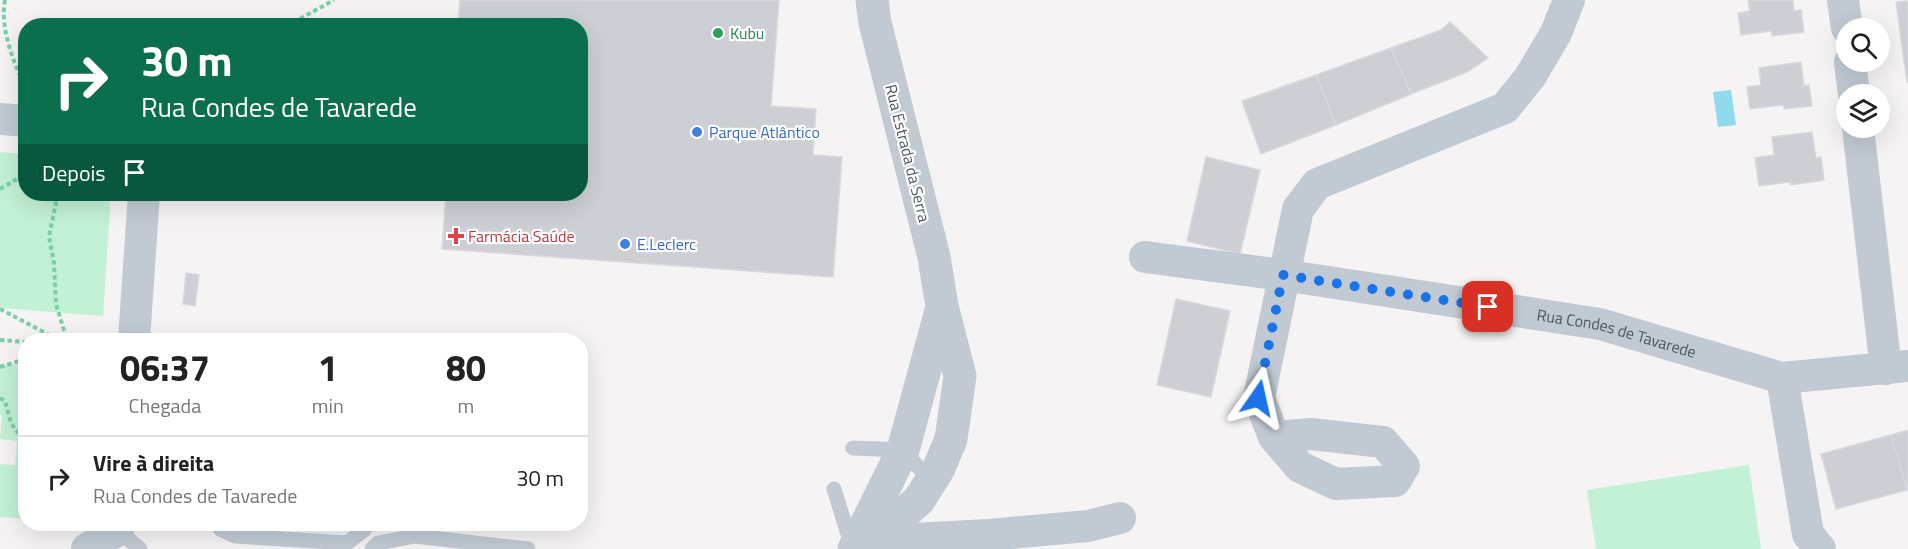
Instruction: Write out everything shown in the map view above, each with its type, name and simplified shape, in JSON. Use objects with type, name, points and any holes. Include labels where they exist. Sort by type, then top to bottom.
[{"type":"street","name":"Rua Estrada da Serra","points":[[859,547],[919,500],[931,481],[951,439],[960,376],[942,306],[934,258],[875,23],[872,0]]},
{"type":"street","points":[[1274,437],[1258,398],[1298,209],[1317,184],[1505,108],[1530,77],[1551,42],[1569,0]]},
{"type":"street","points":[[1843,0],[1845,18]]},
{"type":"street","points":[[0,119],[18,120]]},
{"type":"street","points":[[1860,138],[1897,368]]},
{"type":"street","points":[[134,333],[144,201]]},
{"type":"street","name":"Rua Condes de Tavarede","points":[[1145,257],[1283,275],[1600,324],[1782,378],[1897,368]]},
{"type":"street","name":"Rua Estrada da Serra","points":[[859,547],[903,450],[942,306]]},
{"type":"street","points":[[1782,378],[1809,534],[1820,549]]},
{"type":"street","points":[[859,547],[1088,526],[1120,518]]},
{"type":"street","points":[[87,549],[126,534]]},
{"type":"lane","points":[[853,448],[903,450],[931,481]]},
{"type":"lane","points":[[834,489],[859,547]]},
{"type":"lane","points":[[224,531],[235,536],[347,543],[362,531]]},
{"type":"lane","points":[[372,549],[378,543],[416,536],[528,549]]},
{"type":"path","points":[[4,0],[4,35],[18,71]]},
{"type":"path","points":[[301,18],[334,0]]},
{"type":"path","points":[[0,189],[18,178]]},
{"type":"path","points":[[56,201],[49,237],[54,263],[56,304],[65,333]]},
{"type":"path","points":[[0,309],[46,333]]},
{"type":"path","points":[[0,340],[18,341]]},
{"type":"path","points":[[0,367],[18,361]]},
{"type":"path","points":[[0,398],[5,401],[11,423],[18,433]]},
{"type":"green space","points":[[0,152],[18,153],[18,201],[109,201],[110,209],[103,316],[0,308]]},
{"type":"green space","points":[[0,364],[18,365],[18,518],[0,517],[0,464],[15,465],[17,441],[0,439],[2,415],[0,414]]},
{"type":"green space","points":[[1749,465],[1761,549],[1596,549],[1587,490]]},
{"type":"water","points":[[1731,90],[1736,125],[1718,127],[1713,92]]},
{"type":"building","name":"Parque Atlântico","points":[[460,0],[779,0],[771,106],[816,109],[813,155],[842,157],[833,277],[442,249],[445,201],[588,201],[588,18],[459,18]]},
{"type":"building","points":[[1748,0],[1793,0],[1794,11],[1801,10],[1804,32],[1772,36],[1771,31],[1741,35],[1738,13],[1750,11]]},
{"type":"building","points":[[1908,1],[1908,82],[1907,82],[1896,2]]},
{"type":"building","points":[[1450,22],[1488,58],[1467,72],[1411,94],[1391,48],[1441,30]]},
{"type":"building","points":[[1391,48],[1411,94],[1336,125],[1316,75]]},
{"type":"building","points":[[1801,62],[1804,86],[1809,85],[1812,106],[1784,109],[1783,105],[1750,109],[1747,87],[1761,85],[1759,68]]},
{"type":"building","points":[[1316,75],[1336,125],[1261,154],[1242,101]]},
{"type":"building","points":[[1812,132],[1816,158],[1821,157],[1824,180],[1791,185],[1790,182],[1759,186],[1755,158],[1774,155],[1772,137]]},
{"type":"building","points":[[1206,157],[1260,170],[1240,254],[1187,241]]},
{"type":"building","points":[[186,273],[199,275],[195,306],[183,304]]},
{"type":"building","points":[[1176,299],[1230,311],[1211,397],[1157,385]]},
{"type":"building","points":[[1908,430],[1908,489],[1907,490],[1891,435]]},
{"type":"building","points":[[1891,435],[1907,490],[1836,509],[1821,454]]},
{"type":"place","name":"Kubu","points":[[718,33]]},
{"type":"place","name":"Parque Atlântico","points":[[697,132]]},
{"type":"place","name":"Farmácia Saúde","points":[[456,236]]},
{"type":"place","name":"E.Leclerc","points":[[625,244]]},
{"type":"route","points":[[1258,398],[1283,275],[1488,307]]}]
